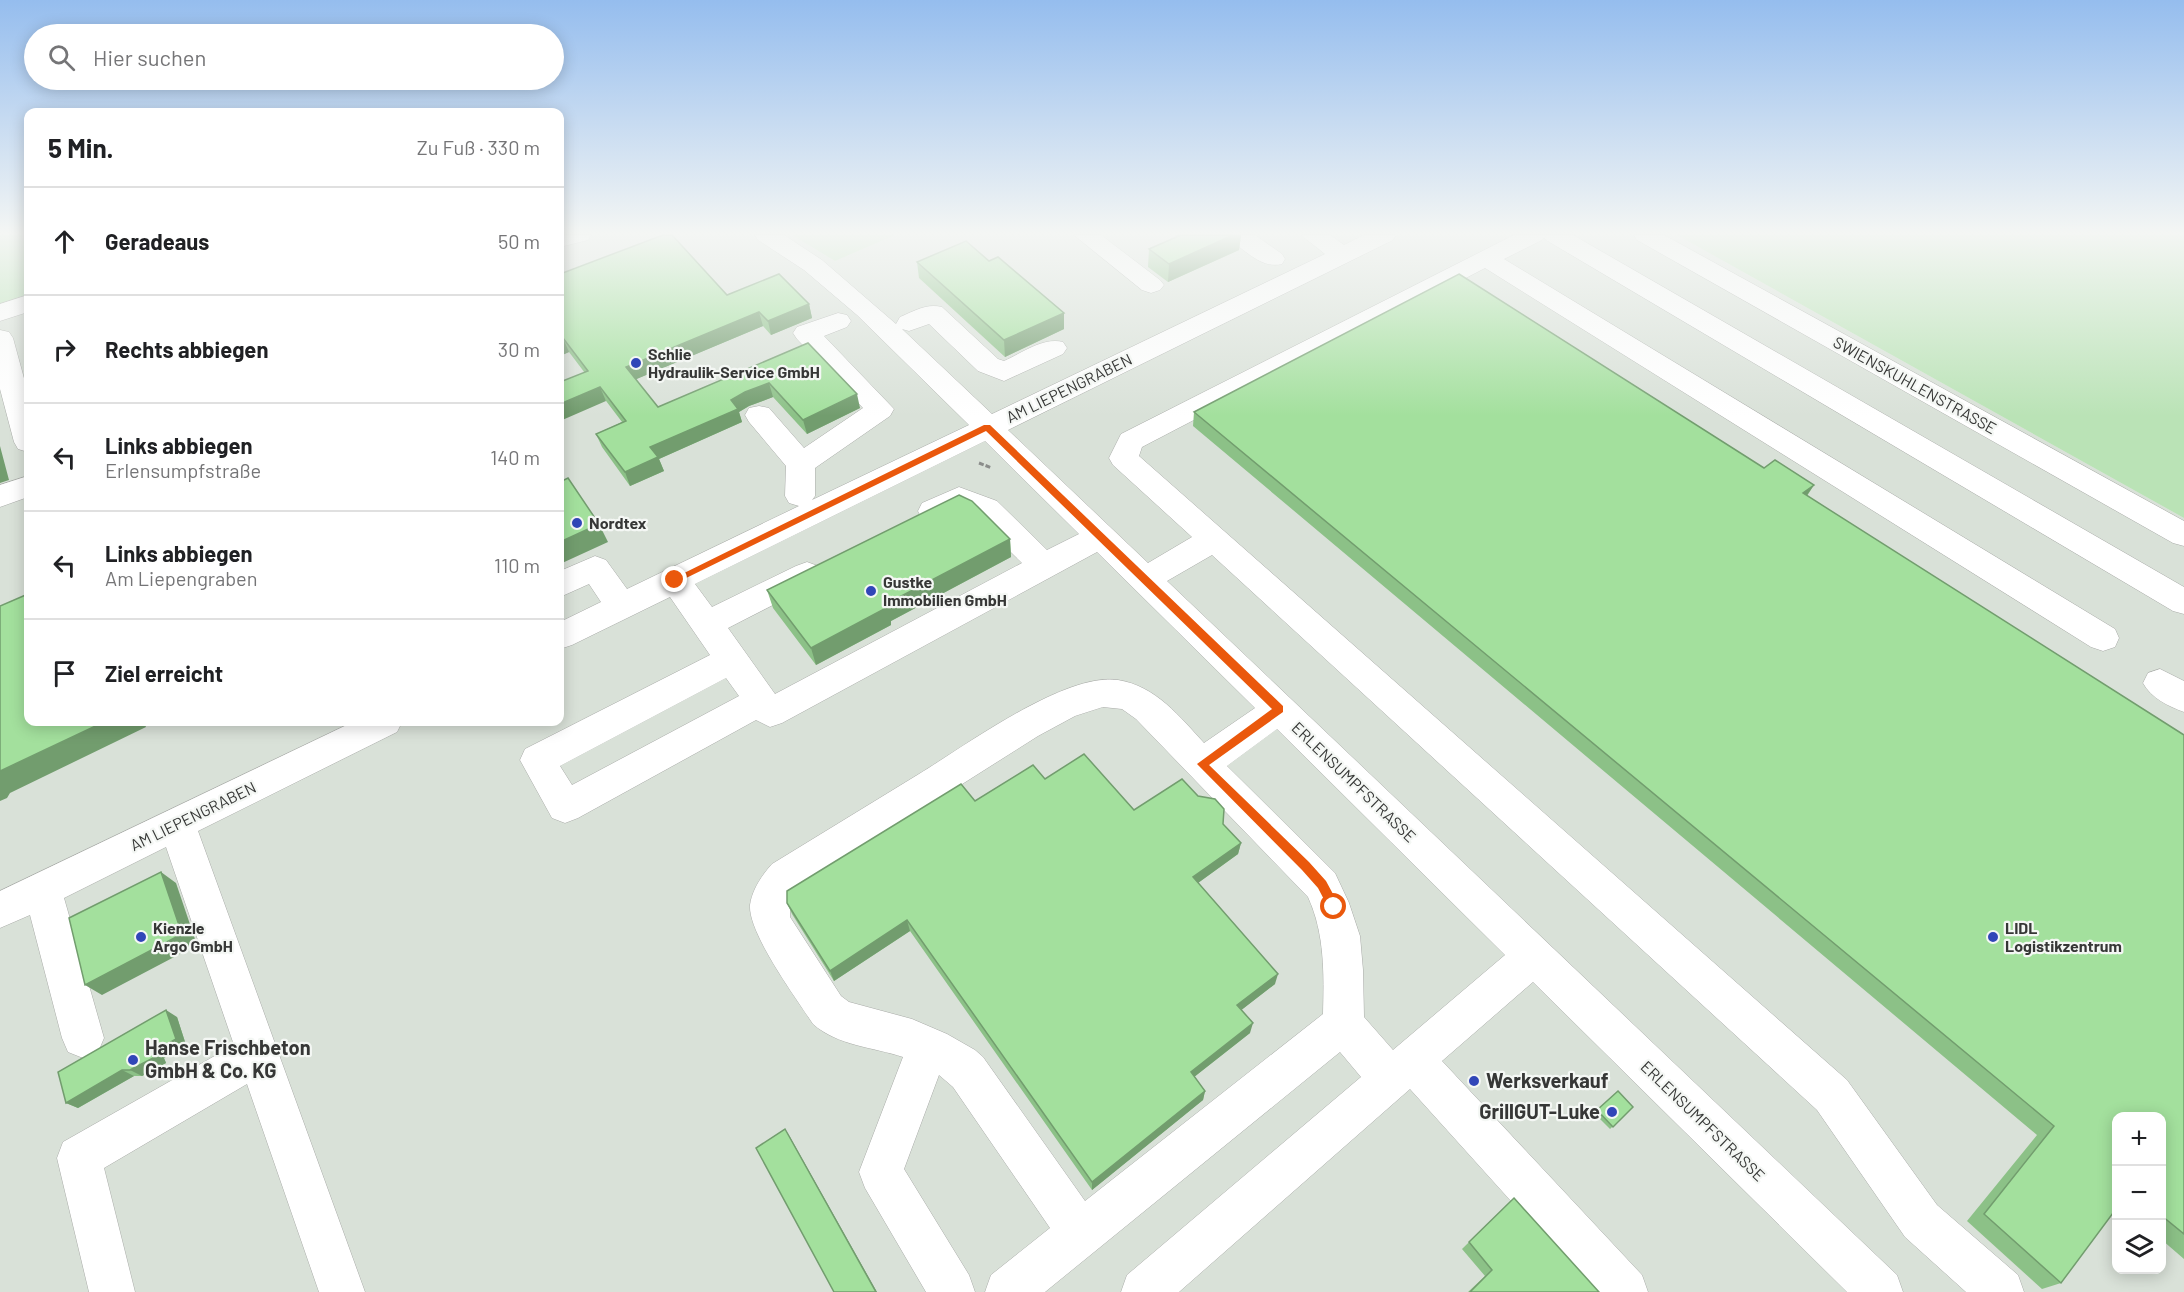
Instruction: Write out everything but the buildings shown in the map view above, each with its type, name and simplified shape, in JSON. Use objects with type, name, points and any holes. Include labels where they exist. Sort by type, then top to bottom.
[{"type":"street","name":"ERLENSUMPFSTRASSE","points":[[850,295],[1146,579],[1880,1292]]},
{"type":"street","name":"AM LIEPENGRABEN","points":[[564,634],[1260,295]]},
{"type":"street","points":[[1414,295],[1131,441],[1123,458],[1832,1095],[1922,1221],[2001,1292]]},
{"type":"street","points":[[1547,295],[2103,638]]},
{"type":"street","points":[[1659,295],[2184,602]]},
{"type":"street","name":"SWIENSKUHLENSTRASSE","points":[[1755,295],[2184,535]]},
{"type":"street","points":[[0,313],[24,304]]},
{"type":"street","points":[[909,323],[933,313],[988,365],[1004,372],[1054,348]]},
{"type":"street","points":[[801,464],[880,409],[806,333],[838,321]]},
{"type":"street","points":[[0,338],[24,427]]},
{"type":"street","points":[[759,415],[801,464],[800,496]]},
{"type":"street","points":[[0,496],[24,487]]},
{"type":"street","points":[[906,524],[959,498],[986,508],[1044,566]]},
{"type":"street","points":[[675,580],[770,713],[1100,536]]},
{"type":"street","points":[[1146,579],[1214,539]]},
{"type":"street","points":[[706,624],[833,561]]},
{"type":"street","points":[[564,583],[594,568],[621,606]]},
{"type":"street","points":[[732,659],[538,760],[565,807],[761,700]]},
{"type":"street","points":[[1080,1233],[968,1072],[956,1061],[891,1032],[849,1025],[836,1019],[827,1010],[772,923],[768,908],[772,892],[785,876],[1056,708],[1082,698],[1108,693],[1130,697],[1144,706],[1322,885],[1334,907],[1341,932],[1344,973],[1343,1024]]},
{"type":"street","points":[[1202,764],[1279,709]]},
{"type":"street","name":"AM LIEPENGRABEN","points":[[0,910],[377,726]]},
{"type":"street","points":[[177,824],[342,1292]]},
{"type":"street","points":[[42,890],[83,1038]]},
{"type":"street","points":[[1144,1292],[1533,956]]},
{"type":"street","points":[[1343,1024],[1402,1070],[1625,1292]]},
{"type":"street","points":[[1008,1292],[1343,1024]]},
{"type":"street","points":[[928,1047],[881,1172],[952,1292]]},
{"type":"street","points":[[112,1292],[79,1158],[258,1053]]},
{"type":"shaded area","points":[[564,295],[1785,295],[2184,518],[2184,1292],[0,1292],[0,304],[24,296],[24,726],[564,726]]},
{"type":"green space","points":[[0,295],[24,295],[24,296],[0,304]]},
{"type":"green space","points":[[1785,295],[2184,295],[2184,518]]},
{"type":"place","name":"Schlie Hydraulik-Service GmbH","points":[[636,363]]},
{"type":"place","name":"Nordtex","points":[[577,523]]},
{"type":"place","name":"Gustke Immobilien GmbH","points":[[871,591]]},
{"type":"place","name":"Kienzle Argo GmbH","points":[[141,937]]},
{"type":"place","name":"LIDL Logistikzentrum","points":[[1993,937]]},
{"type":"place","name":"Hanse Frischbeton GmbH & Co. KG","points":[[133,1060]]},
{"type":"place","name":"Werksverkauf","points":[[1474,1081]]},
{"type":"place","name":"GrillGUT-Luke","points":[[1612,1112]]},
{"type":"route","points":[[675,580],[987,427],[1279,709],[1202,764],[1305,866],[1322,885],[1334,907]]}]
